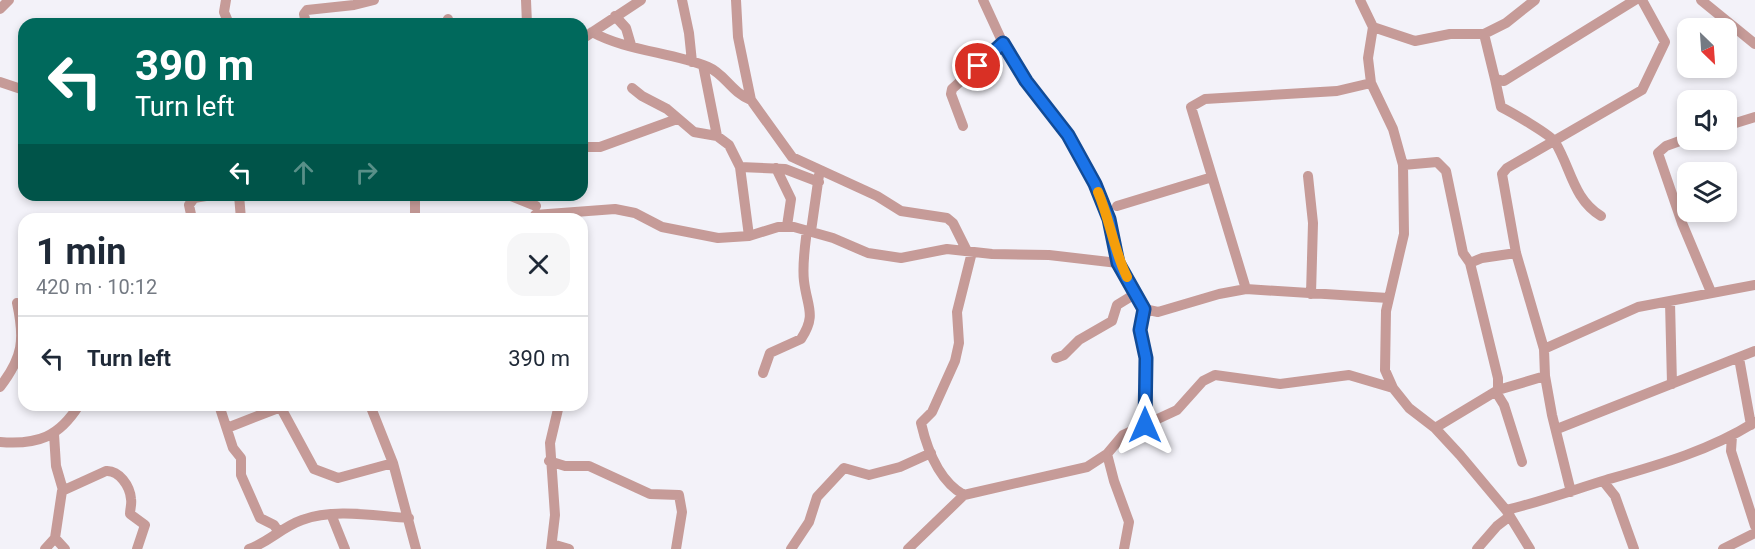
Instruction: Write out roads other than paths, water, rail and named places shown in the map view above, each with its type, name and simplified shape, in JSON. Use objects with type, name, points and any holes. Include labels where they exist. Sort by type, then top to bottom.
[{"type":"street","points":[[0,9],[9,0]]},
{"type":"street","points":[[226,0],[224,12],[226,18]]},
{"type":"street","points":[[305,18],[304,14],[309,9],[354,6],[374,0]]},
{"type":"street","points":[[526,0],[527,18]]},
{"type":"street","points":[[588,35],[641,0]]},
{"type":"street","points":[[682,0],[692,62]]},
{"type":"street","points":[[736,0],[738,37],[751,100],[792,157],[819,177]]},
{"type":"street","points":[[983,0],[1003,43],[1026,81],[1068,135],[1095,184],[1109,219],[1118,263],[1144,309],[1140,330],[1146,358],[1145,425]]},
{"type":"street","points":[[1360,0],[1373,27],[1368,58],[1371,83],[1394,129],[1402,165],[1404,234],[1388,298],[1385,370],[1392,388],[1409,408],[1435,428],[1508,513],[1530,549]]},
{"type":"street","points":[[1373,27],[1415,41],[1450,34],[1484,34],[1506,23],[1535,0]]},
{"type":"street","points":[[1495,79],[1510,78],[1635,0]]},
{"type":"street","points":[[1571,492],[1545,376],[1544,349],[1516,253],[1502,174],[1507,168],[1642,90],[1665,42],[1642,0]]},
{"type":"street","points":[[1701,0],[1753,38]]},
{"type":"street","points":[[615,15],[626,28],[631,45]]},
{"type":"street","points":[[592,32],[703,65],[717,72],[735,92],[751,100]]},
{"type":"street","points":[[1484,34],[1501,107],[1554,140],[1578,193],[1590,209],[1601,216]]},
{"type":"street","points":[[963,126],[951,94],[952,88],[1003,43]]},
{"type":"street","points":[[703,65],[717,136]]},
{"type":"street","points":[[0,82],[18,88]]},
{"type":"street","points":[[1246,290],[1191,107],[1205,99],[1337,91],[1371,83]]},
{"type":"street","points":[[632,88],[667,109],[694,132],[717,136],[729,146],[740,167],[749,236]]},
{"type":"street","points":[[1737,123],[1755,117]]},
{"type":"street","points":[[588,147],[600,147],[677,119]]},
{"type":"street","points":[[1677,142],[1666,146],[1658,153],[1659,162],[1711,292]]},
{"type":"street","points":[[1402,165],[1430,161],[1442,166],[1463,253],[1470,264],[1498,378],[1497,391],[1504,405],[1522,462]]},
{"type":"street","points":[[740,167],[776,168],[819,177],[877,196],[901,210],[947,218],[953,223],[970,251],[957,312],[959,343],[955,361],[932,412],[921,423],[931,453],[944,477],[964,495]]},
{"type":"street","points":[[776,168],[790,199],[787,226]]},
{"type":"street","points":[[1308,176],[1313,223],[1311,294]]},
{"type":"street","points":[[763,373],[770,353],[801,339],[811,320],[812,309],[804,280],[809,230],[819,177]]},
{"type":"street","points":[[1117,206],[1212,179]]},
{"type":"street","points":[[520,201],[536,209],[615,209],[635,213],[662,227],[695,235],[729,239],[787,226],[809,230],[868,253],[892,257],[911,257],[948,249],[1049,255],[1118,263]]},
{"type":"street","points":[[1470,264],[1482,258],[1516,253]]},
{"type":"street","points":[[1544,349],[1629,310],[1755,285]]},
{"type":"street","points":[[1144,309],[1158,312],[1219,294],[1246,290],[1388,298]]},
{"type":"street","points":[[1056,358],[1064,355],[1079,340],[1112,321],[1117,305],[1135,294]]},
{"type":"street","points":[[1670,302],[1672,384]]},
{"type":"street","points":[[17,303],[18,308]]},
{"type":"street","points":[[1557,429],[1755,351]]},
{"type":"street","points":[[0,387],[18,358]]},
{"type":"street","points":[[1478,549],[1508,513],[1603,481],[1686,457],[1753,424],[1739,358]]},
{"type":"street","points":[[908,549],[964,495],[1094,464],[1123,435],[1177,410],[1203,381],[1215,375],[1280,384],[1349,375],[1392,388]]},
{"type":"street","points":[[1435,428],[1497,391],[1545,376]]},
{"type":"street","points":[[0,442],[31,441],[54,434],[66,425],[75,411]]},
{"type":"street","points":[[221,411],[233,448],[241,458],[241,475],[248,494],[256,504],[260,518],[274,525],[278,531]]},
{"type":"street","points":[[227,428],[271,411]]},
{"type":"street","points":[[286,411],[310,466],[314,469],[338,478],[393,464]]},
{"type":"street","points":[[372,411],[393,464],[416,549]]},
{"type":"street","points":[[558,411],[550,443],[549,461],[555,502],[551,547],[569,549]]},
{"type":"street","points":[[54,434],[56,466],[63,490]]},
{"type":"street","points":[[1732,436],[1731,451],[1755,526]]},
{"type":"street","points":[[791,549],[809,522],[818,497],[844,468],[869,475],[900,467],[931,453]]},
{"type":"street","points":[[1107,453],[1129,522],[1124,549]]},
{"type":"street","points":[[549,461],[565,466],[589,466],[650,494],[677,494],[681,499],[682,512],[676,549]]},
{"type":"street","points":[[45,549],[55,538],[59,497],[63,490],[106,471],[117,473],[131,495],[130,514],[145,525],[137,549]]},
{"type":"street","points":[[1603,481],[1615,496],[1634,549]]},
{"type":"street","points":[[249,549],[269,541],[278,531],[311,516],[331,514],[409,518]]},
{"type":"street","points":[[331,514],[345,549]]},
{"type":"street","points":[[1725,549],[1755,533]]},
{"type":"street","points":[[55,538],[65,549]]}]
